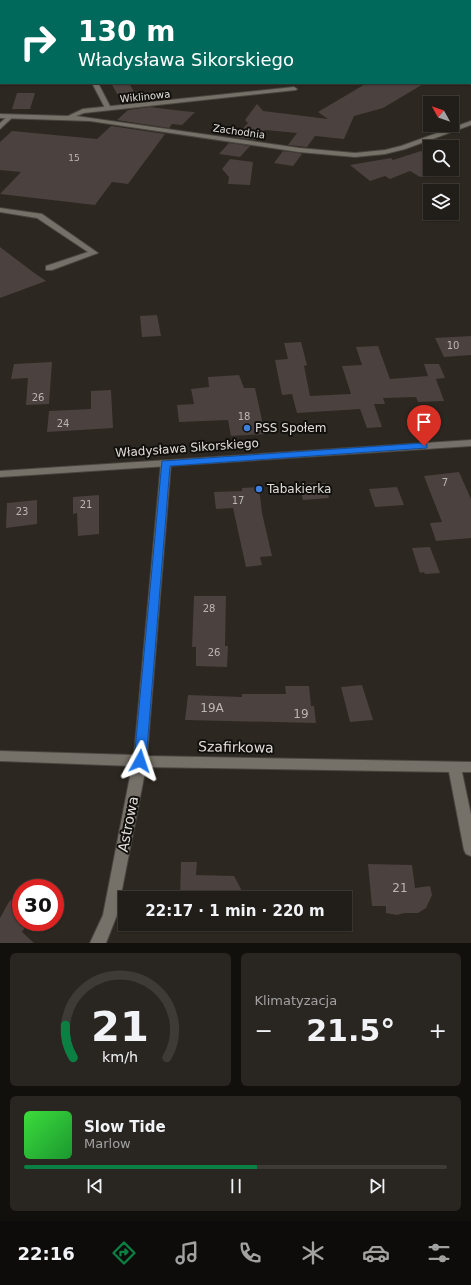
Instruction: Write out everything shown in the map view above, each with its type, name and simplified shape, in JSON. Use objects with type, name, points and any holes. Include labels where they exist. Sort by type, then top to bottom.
[{"type":"street","points":[[96,84],[108,108]]},
{"type":"street","name":"Wiklinowa","points":[[70,118],[80,112],[108,108],[294,89]]},
{"type":"street","name":"Zachodnia","points":[[0,116],[70,118],[306,151],[355,155],[385,152],[407,147],[471,123]]},
{"type":"street","points":[[0,127],[12,116]]},
{"type":"street","points":[[0,210],[39,216],[94,252],[48,268]]},
{"type":"street","name":"Władysława Sikorskiego","points":[[0,474],[471,443]]},
{"type":"street","name":"Astrowa","points":[[98,943],[110,915],[140,761],[166,463]]},
{"type":"street","name":"Szafirkowa","points":[[0,756],[140,761],[455,768],[471,767]]},
{"type":"street","points":[[455,768],[471,850]]},
{"type":"building","points":[[112,84],[130,84],[137,97],[120,99]]},
{"type":"building","points":[[365,84],[423,84],[383,108],[354,116],[344,139],[315,136],[307,147],[288,145],[297,133],[265,130],[255,140],[235,137],[248,123],[245,120],[257,104],[263,111],[328,119],[318,112]]},
{"type":"building","points":[[17,93],[35,93],[30,109],[12,109]]},
{"type":"building","points":[[150,107],[195,112],[182,125],[172,124],[169,128],[117,120],[128,110]]},
{"type":"building","points":[[111,126],[165,134],[128,184],[112,182],[95,205],[0,194],[21,172],[0,170],[0,142],[12,131],[97,139]]},
{"type":"building","points":[[229,143],[250,146],[240,157],[219,154]]},
{"type":"building","points":[[283,151],[302,154],[293,166],[274,163]]},
{"type":"building","points":[[421,151],[423,152],[423,176],[420,177],[410,171],[390,179],[385,176],[370,181],[350,165],[391,158],[393,160]]},
{"type":"building","points":[[230,159],[253,162],[250,185],[228,184],[229,177],[222,169]]},
{"type":"building","points":[[0,247],[33,272],[46,281],[0,298]]},
{"type":"building","points":[[157,315],[161,336],[142,337],[140,316]]},
{"type":"building","points":[[471,336],[471,355],[444,357],[435,338]]},
{"type":"building","points":[[301,342],[307,365],[304,366],[310,396],[351,394],[342,366],[362,365],[356,347],[378,346],[390,379],[428,376],[424,364],[439,364],[445,378],[436,379],[444,401],[418,402],[416,397],[383,398],[385,404],[374,404],[382,427],[367,428],[360,409],[297,413],[292,394],[282,395],[275,360],[288,359],[284,343]]},
{"type":"building","points":[[52,362],[49,404],[26,405],[28,378],[11,379],[14,364]]},
{"type":"building","points":[[239,375],[244,388],[255,388],[265,434],[231,436],[228,420],[179,422],[177,405],[194,404],[191,389],[209,387],[208,377]]},
{"type":"building","points":[[111,390],[113,428],[47,432],[49,411],[91,409],[91,391]]},
{"type":"building","points":[[459,472],[471,499],[471,538],[436,541],[430,523],[442,522],[424,476]]},
{"type":"building","points":[[325,483],[329,498],[303,500],[299,484]]},
{"type":"building","points":[[259,487],[262,513],[272,556],[260,557],[262,565],[246,567],[233,508],[216,509],[214,492],[242,491],[242,488]]},
{"type":"building","points":[[397,487],[404,505],[375,507],[369,489]]},
{"type":"building","points":[[99,495],[99,534],[78,536],[77,513],[73,514],[73,497]]},
{"type":"building","points":[[37,500],[37,524],[6,528],[7,503]]},
{"type":"building","points":[[430,547],[440,573],[420,573],[412,548]]},
{"type":"building","points":[[194,596],[226,596],[225,646],[228,646],[227,667],[196,666],[196,647],[192,647]]},
{"type":"building","points":[[362,685],[373,720],[350,722],[341,687]]},
{"type":"building","points":[[285,686],[309,686],[311,706],[314,706],[316,723],[185,720],[188,695],[242,697],[242,694],[286,694]]},
{"type":"building","points":[[181,862],[197,862],[196,875],[234,876],[241,889],[241,891],[180,891]]},
{"type":"building","points":[[368,864],[412,865],[415,888],[430,886],[432,895],[426,908],[418,913],[404,913],[397,915],[386,913],[386,906],[372,906]]},
{"type":"building","points":[[10,900],[12,901],[12,931],[23,931],[34,943],[0,943],[0,918]]},
{"type":"place","name":"PSS Społem","points":[[247,428]]},
{"type":"place","name":"Tabakierka","points":[[259,489]]},
{"type":"route","points":[[140,761],[166,463],[424,446]]}]
